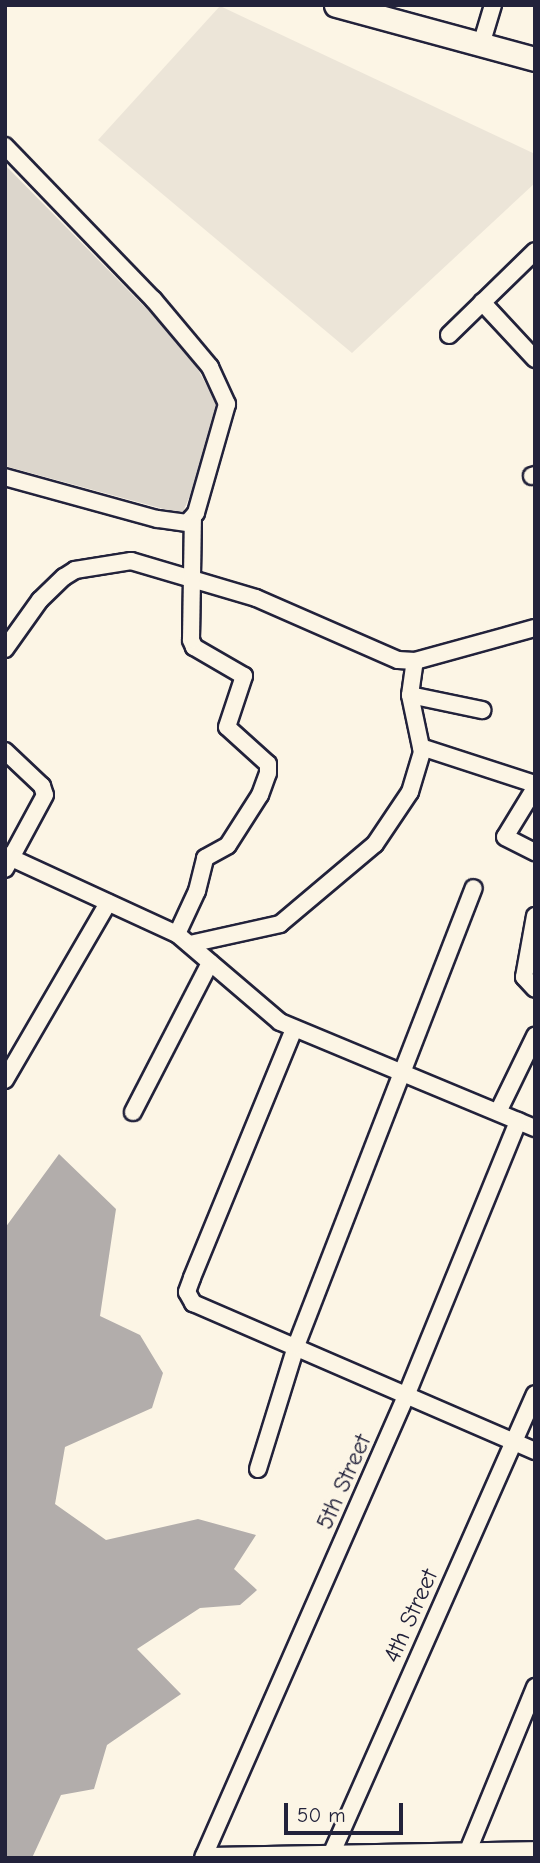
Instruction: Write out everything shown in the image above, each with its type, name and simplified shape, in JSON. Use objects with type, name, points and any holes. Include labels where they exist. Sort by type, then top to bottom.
[{"type":"main road","points":[[336,5],[535,59]]},
{"type":"street","points":[[481,45],[493,5]]},
{"type":"street","points":[[5,146],[153,299],[210,367],[224,391],[223,420],[193,518],[191,640],[194,647],[244,676],[227,727],[268,764],[268,773],[260,795],[228,845],[205,858],[183,939]]},
{"type":"street","points":[[449,335],[535,251]]},
{"type":"street","points":[[482,302],[535,359]]},
{"type":"street","points":[[5,477],[157,519],[187,523],[193,518]]},
{"type":"street","points":[[5,649],[40,600],[75,570],[131,561],[256,598],[378,654],[415,661],[493,636],[535,628]]},
{"type":"street","points":[[183,939],[280,924],[354,865],[375,844],[410,792],[421,747],[410,695],[415,661]]},
{"type":"street","points":[[410,695],[482,710]]},
{"type":"street","points":[[421,747],[535,786],[505,837],[535,852]]},
{"type":"street","points":[[5,751],[43,786],[45,795],[7,861],[108,903],[183,939],[266,1015],[402,1075],[535,1128]]},
{"type":"street","points":[[258,1469],[296,1346],[474,888]]},
{"type":"street","points":[[5,1080],[108,903]]},
{"type":"street","points":[[535,916],[524,977],[535,989]]},
{"type":"street","points":[[133,1112],[210,963]]},
{"type":"street","points":[[294,1029],[187,1292],[192,1303],[535,1451]]},
{"type":"street","points":[[498,1112],[535,1036]]},
{"type":"street","name":"5th Street","points":[[204,1857],[406,1396],[518,1121]]},
{"type":"street","name":"4th Street","points":[[330,1857],[535,1394]]},
{"type":"street","points":[[466,1856],[535,1687]]},
{"type":"street","points":[[204,1857],[466,1856],[535,1850]]},
{"type":"shaded area","points":[[220,6],[535,154],[535,183],[352,353],[98,140]]},
{"type":"shaded area","points":[[5,165],[188,351],[215,401],[219,429],[182,514],[5,466]]},
{"type":"shaded area","points":[[59,1154],[116,1209],[100,1316],[140,1335],[163,1373],[152,1408],[65,1447],[55,1504],[106,1540],[198,1519],[256,1535],[234,1569],[257,1590],[240,1605],[200,1608],[137,1649],[181,1694],[107,1745],[94,1789],[61,1795],[32,1858],[5,1858],[5,1228]]}]
